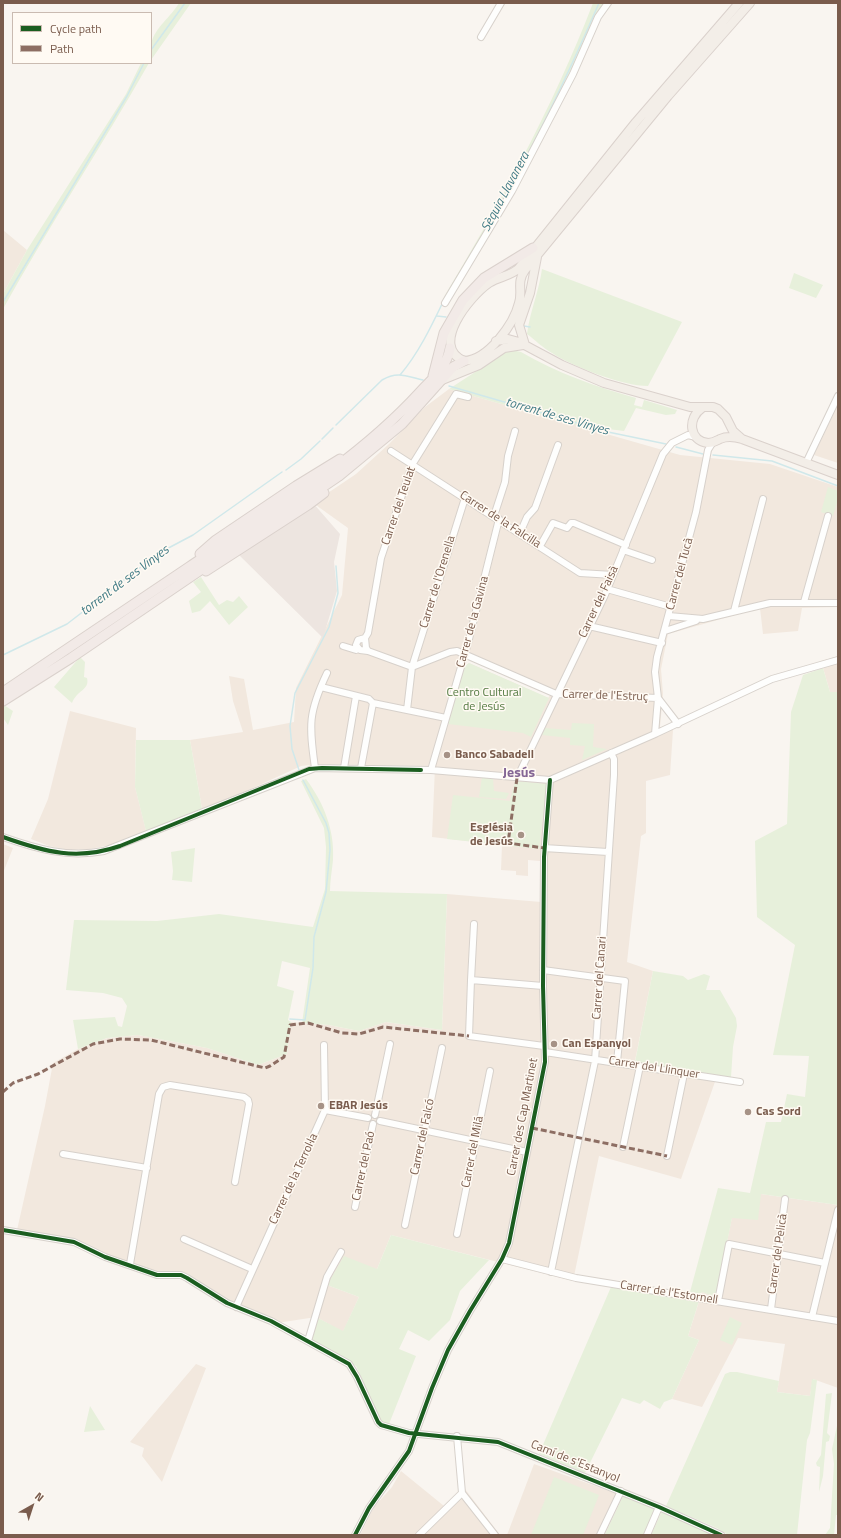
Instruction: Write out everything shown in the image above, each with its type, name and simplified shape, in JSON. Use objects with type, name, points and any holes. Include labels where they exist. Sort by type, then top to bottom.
[{"type":"highway","points":[[432,379],[444,333],[463,300],[484,278],[536,251]]},
{"type":"highway","points":[[5,690],[301,492],[355,453],[396,418],[432,379],[445,364],[450,348]]},
{"type":"highway","points":[[3,701],[71,658],[339,476],[402,424],[453,367],[464,361]]},
{"type":"main road","points":[[518,288],[512,281],[504,278],[495,279],[486,285],[466,306],[453,331],[450,342],[450,348],[456,357],[464,361],[476,359],[496,341],[512,319],[519,302],[518,288],[522,274],[536,251],[653,101],[739,3]]},
{"type":"main road","points":[[504,278],[519,268],[536,251],[668,96],[750,3]]},
{"type":"main road","points":[[525,345],[519,325],[530,293],[536,251]]},
{"type":"main road","points":[[512,319],[516,335],[525,345]]},
{"type":"main road","points":[[496,341],[508,339],[525,345],[581,375],[611,385],[683,406],[718,409],[723,412],[727,423],[733,431],[742,438]]},
{"type":"main road","points":[[442,380],[472,368],[504,348],[525,345]]},
{"type":"main road","points":[[683,406],[692,423],[696,438],[717,441],[734,437],[742,438],[806,464],[838,475]]},
{"type":"main road","points":[[692,423],[697,411],[702,408]]},
{"type":"main road","points":[[717,441],[725,434],[727,423]]},
{"type":"street","points":[[481,37],[501,3]]},
{"type":"street","points":[[445,303],[512,191],[573,74],[598,17],[608,3]]},
{"type":"street","name":"Carrer del Teulat","points":[[365,638],[368,633],[381,558],[412,465],[456,394],[468,397]]},
{"type":"street","points":[[806,464],[838,396]]},
{"type":"street","name":"Carrer de la Gavina","points":[[431,770],[465,654],[505,482],[508,456],[515,431]]},
{"type":"street","points":[[696,438],[708,450]]},
{"type":"street","name":"Carrer del Faisà","points":[[517,778],[578,646],[607,589],[663,454],[672,443],[696,438]]},
{"type":"street","name":"Carrer del Tucà","points":[[655,734],[658,698],[655,672],[696,512],[708,450],[717,441]]},
{"type":"street","points":[[520,533],[527,517],[535,508],[558,446]]},
{"type":"street","name":"Carrer de la Falcilla","points":[[391,451],[580,572],[613,575]]},
{"type":"street","name":"Carrer de l'Orenella","points":[[407,710],[412,667],[465,498]]},
{"type":"street","points":[[734,611],[763,499]]},
{"type":"street","points":[[804,602],[828,516]]},
{"type":"street","points":[[540,546],[553,522],[567,528],[571,523],[574,523],[652,560]]},
{"type":"street","points":[[607,589],[671,607]]},
{"type":"street","points":[[665,631],[734,611],[770,603],[838,603]]},
{"type":"street","points":[[669,616],[704,619]]},
{"type":"street","points":[[589,626],[662,642]]},
{"type":"street","points":[[358,649],[356,645],[358,640],[365,638],[368,652]]},
{"type":"street","points":[[343,646],[368,652],[412,667],[450,652],[457,651],[465,654]]},
{"type":"street","name":"Carrer de l'Estruç","points":[[465,654],[556,694],[658,698]]},
{"type":"street","points":[[3,837],[35,848],[60,853],[79,855],[104,851],[315,768],[431,770],[550,780],[678,724],[772,679],[838,660]]},
{"type":"street","points":[[315,768],[311,737],[311,718],[314,702],[327,673]]},
{"type":"street","points":[[321,686],[368,699],[373,703],[446,718]]},
{"type":"street","points":[[344,768],[356,696]]},
{"type":"street","points":[[658,698],[678,724]]},
{"type":"street","points":[[361,768],[373,703]]},
{"type":"street","name":"Carrer del Canari","points":[[551,1272],[594,1059],[614,759],[611,753]]},
{"type":"street","name":"Carrer des Cap Martinet","points":[[355,1535],[369,1508],[404,1461],[448,1350],[502,1259],[509,1243],[544,1071],[544,848],[550,780]]},
{"type":"street","points":[[544,848],[608,852]]},
{"type":"street","points":[[474,924],[471,980],[543,986]]},
{"type":"street","points":[[543,970],[623,980],[626,984],[617,1062]]},
{"type":"street","name":"Carrer del Llinquer","points":[[471,980],[469,1036],[594,1059],[740,1082]]},
{"type":"street","name":"Carrer del Paó","points":[[375,1115],[390,1044]]},
{"type":"street","name":"Carrer de la Terrol·la","points":[[236,1307],[325,1110],[324,1045]]},
{"type":"street","name":"Carrer del Falcó","points":[[405,1225],[442,1048]]},
{"type":"street","points":[[623,1147],[640,1066]]},
{"type":"street","name":"Carrer del Milá","points":[[457,1234],[490,1071]]},
{"type":"street","points":[[667,1156],[684,1074]]},
{"type":"street","points":[[130,1264],[159,1094],[163,1087],[170,1085],[244,1097],[248,1100],[249,1104],[235,1182]]},
{"type":"street","points":[[325,1110],[368,1118],[375,1115],[380,1121],[528,1152]]},
{"type":"street","points":[[368,1118],[373,1124],[377,1124],[380,1121]]},
{"type":"street","name":"Carrer del Paó","points":[[355,1207],[373,1124]]},
{"type":"street","points":[[64,1154],[147,1168]]},
{"type":"street","name":"Carrer del Pelicà","points":[[771,1309],[785,1199]]},
{"type":"street","points":[[812,1317],[838,1210]]},
{"type":"street","name":"Camí de s'Estanyol","points":[[3,1230],[74,1242],[105,1257],[164,1276],[181,1275],[211,1292],[227,1304],[271,1321],[308,1341],[352,1368],[378,1422],[381,1425],[415,1433],[457,1436],[498,1442],[660,1507],[721,1535]]},
{"type":"street","points":[[184,1238],[252,1269]]},
{"type":"street","points":[[718,1301],[729,1244],[825,1263]]},
{"type":"street","points":[[308,1341],[328,1277],[341,1252]]},
{"type":"street","name":"Carrer de l'Estornell","points":[[502,1259],[576,1278],[771,1309],[812,1317],[837,1319]]},
{"type":"street","points":[[457,1436],[462,1493],[494,1535]]},
{"type":"street","points":[[600,1535],[621,1491]]},
{"type":"street","points":[[419,1535],[462,1493]]},
{"type":"street","points":[[648,1535],[660,1507]]},
{"type":"shaded area","points":[[3,230],[27,250],[3,294]]},
{"type":"shaded area","points":[[449,389],[680,455],[770,464],[838,487],[838,607],[802,608],[798,631],[763,634],[760,608],[668,634],[661,669],[663,694],[660,727],[673,730],[670,775],[646,781],[646,833],[641,836],[627,962],[653,971],[635,1061],[717,1076],[681,1179],[599,1156],[573,1281],[391,1235],[377,1269],[327,1285],[359,1297],[343,1332],[316,1317],[277,1323],[225,1301],[213,1290],[180,1273],[163,1274],[112,1257],[86,1244],[73,1240],[17,1230],[45,1106],[53,1063],[78,1049],[108,1038],[138,1035],[207,1048],[258,1065],[287,1054],[291,1022],[329,1025],[359,1031],[386,1022],[442,1030],[447,894],[541,902],[540,861],[528,860],[528,876],[516,875],[516,871],[501,870],[502,845],[432,837],[435,767],[465,666],[469,663],[548,698],[552,693],[465,655],[428,766],[318,764],[301,766],[231,798],[202,809],[190,740],[243,732],[233,701],[229,676],[244,679],[253,730],[294,722],[296,688],[342,595],[348,528],[313,503],[356,474],[389,444],[425,407]]},
{"type":"shaded area","points":[[838,404],[838,463],[814,455]]},
{"type":"shaded area","points":[[313,503],[340,534],[334,562],[337,591],[323,638],[238,554]]},
{"type":"shaded area","points":[[838,656],[838,692],[830,692],[821,661]]},
{"type":"shaded area","points":[[70,711],[136,728],[135,787],[146,831],[110,845],[90,849],[69,850],[49,846],[31,839],[48,799]]},
{"type":"shaded area","points":[[3,844],[13,848],[3,873]]},
{"type":"shaded area","points":[[761,1194],[838,1205],[838,1388],[813,1379],[810,1396],[777,1392],[785,1344],[738,1338],[702,1407],[672,1399],[699,1340],[688,1336],[702,1292],[716,1296],[732,1217]]},
{"type":"shaded area","points":[[196,1364],[206,1368],[162,1482],[142,1456],[144,1448],[130,1442]]},
{"type":"shaded area","points":[[534,1464],[623,1496],[605,1534],[607,1535],[507,1535]]},
{"type":"shaded area","points":[[401,1471],[444,1506],[465,1489],[500,1535],[360,1535],[374,1507],[392,1487]]},
{"type":"green space","points":[[179,3],[191,3],[152,59],[153,38],[156,32]]},
{"type":"green space","points":[[593,3],[605,3],[510,190],[476,248],[442,300],[505,191],[543,117],[561,80]]},
{"type":"green space","points":[[141,64],[148,64],[3,309],[3,294],[27,250],[126,94]]},
{"type":"green space","points":[[542,269],[682,322],[648,386],[625,383],[585,370],[549,351],[527,334]]},
{"type":"green space","points":[[794,273],[823,285],[816,298],[789,288]]},
{"type":"green space","points":[[512,350],[521,352],[577,379],[636,398],[634,405],[642,407],[644,400],[677,410],[675,414],[666,415],[636,408],[624,431],[608,429],[606,434],[449,389],[506,352]]},
{"type":"green space","points":[[828,487],[838,491],[838,499],[833,516],[821,512]]},
{"type":"green space","points":[[201,577],[219,605],[227,600],[233,602],[239,596],[248,607],[229,625],[210,601],[200,611],[192,613],[189,601],[201,592],[193,582]]},
{"type":"green space","points":[[80,657],[85,662],[84,677],[87,678],[87,685],[77,695],[72,703],[54,687]]},
{"type":"green space","name":"Centro Cultural de Jesús","points":[[469,663],[549,698],[531,737],[523,733],[448,724],[465,666]]},
{"type":"green space","points":[[823,668],[830,692],[838,692],[838,1205],[761,1194],[758,1220],[732,1218],[716,1297],[702,1292],[701,1294],[690,1292],[718,1188],[750,1193],[766,1122],[781,1122],[787,1094],[805,1097],[809,1056],[773,1055],[795,945],[757,917],[755,841],[787,824],[791,712],[803,675]]},
{"type":"green space","points":[[4,705],[13,711],[8,725],[3,718]]},
{"type":"green space","points":[[572,723],[594,724],[593,747],[607,749],[582,760],[585,746],[570,745],[570,738],[542,735],[545,728],[571,730]]},
{"type":"green space","points":[[136,740],[190,740],[202,809],[146,831],[135,787]]},
{"type":"green space","points":[[482,777],[493,779],[494,791],[509,793],[506,799],[479,797]]},
{"type":"green space","points":[[306,779],[323,808],[330,828],[333,860],[330,891],[447,894],[442,1030],[386,1022],[359,1031],[329,1025],[302,1023],[310,968],[282,961],[277,986],[294,991],[288,1020],[291,1022],[287,1054],[258,1065],[207,1048],[138,1035],[107,1038],[78,1049],[73,1020],[115,1017],[118,1026],[122,1027],[127,1006],[122,998],[103,993],[66,990],[74,920],[157,921],[219,914],[313,927],[325,889],[326,847],[324,828],[301,781]]},
{"type":"green space","points":[[515,781],[547,784],[539,849],[447,839],[453,795],[510,801]]},
{"type":"green space","points":[[195,848],[192,882],[172,880],[173,871],[171,852]]},
{"type":"green space","points":[[653,971],[683,976],[688,980],[704,974],[710,976],[706,990],[720,990],[736,1018],[737,1026],[733,1047],[731,1077],[635,1062]]},
{"type":"green space","points":[[391,1235],[489,1260],[460,1291],[450,1320],[429,1341],[408,1330],[399,1349],[416,1356],[389,1424],[381,1423],[356,1366],[312,1341],[316,1317],[343,1331],[359,1297],[327,1285],[344,1256],[377,1269]]},
{"type":"green space","points":[[611,1287],[699,1301],[688,1336],[699,1340],[672,1399],[664,1402],[660,1409],[644,1400],[640,1404],[622,1398],[585,1473],[539,1454]]},
{"type":"green space","points":[[730,1317],[742,1323],[732,1345],[720,1340]]},
{"type":"green space","points":[[737,1372],[779,1381],[777,1392],[810,1396],[812,1379],[817,1380],[810,1433],[807,1440],[797,1535],[728,1535],[717,1528],[666,1506],[725,1374]]},
{"type":"green space","points":[[832,1393],[827,1433],[830,1436],[829,1441],[826,1442],[823,1476],[819,1492],[820,1467],[817,1466],[816,1463],[821,1455],[826,1394]]},
{"type":"green space","points":[[90,1406],[105,1430],[84,1432]]},
{"type":"green space","points":[[838,1421],[838,1515],[836,1515],[834,1535],[825,1535],[830,1528],[834,1464],[832,1449]]},
{"type":"green space","points":[[554,1477],[599,1495],[583,1535],[531,1535]]},
{"type":"green space","points":[[623,1496],[653,1507],[655,1511],[643,1535],[605,1534]]},
{"type":"green space","points":[[662,1511],[715,1535],[651,1535]]},
{"type":"waterway","points":[[152,49],[185,3]]},
{"type":"waterway","name":"Sèquia Llavanera","points":[[494,215],[550,110],[599,3]]},
{"type":"waterway","points":[[3,302],[127,96],[143,64]]},
{"type":"waterway","name":"Sèquia Llavanera","points":[[400,375],[407,367],[429,331],[443,302]]},
{"type":"waterway","points":[[437,316],[446,317]]},
{"type":"waterway","points":[[524,326],[530,327]]},
{"type":"waterway","name":"torrent de ses Vinyes","points":[[336,425],[382,380],[387,377],[397,375],[423,380]]},
{"type":"waterway","name":"torrent de ses Vinyes","points":[[449,386],[608,432],[666,444]]},
{"type":"waterway","name":"torrent de ses Vinyes","points":[[322,439],[333,428]]},
{"type":"waterway","name":"torrent de ses Vinyes","points":[[286,470],[301,459],[320,441]]},
{"type":"waterway","name":"torrent de ses Vinyes","points":[[676,447],[703,454]]},
{"type":"waterway","name":"torrent de ses Vinyes","points":[[713,455],[772,461],[838,486]]},
{"type":"waterway","name":"torrent de ses Vinyes","points":[[3,655],[67,624],[159,553],[193,535],[282,472]]},
{"type":"waterway","points":[[299,770],[292,749],[290,726],[295,693],[329,627],[338,593],[336,566]]},
{"type":"waterway","points":[[290,1019],[305,1020],[313,968],[314,937],[326,892],[330,850],[329,833],[326,823],[303,780]]},
{"type":"marked path","points":[[517,778],[508,843],[544,848]]},
{"type":"marked path","points":[[3,1092],[13,1083],[38,1074],[93,1044],[120,1039],[151,1040],[265,1068],[284,1057],[290,1025],[308,1023],[342,1033],[359,1034],[383,1027],[469,1036]]},
{"type":"marked path","points":[[532,1128],[667,1156]]},
{"type":"cycle path","points":[[3,837],[33,847],[61,853],[75,854],[104,851],[120,846],[309,769],[421,770]]},
{"type":"cycle path","points":[[355,1535],[369,1508],[409,1451],[432,1388],[448,1350],[502,1259],[509,1243],[545,1062],[543,986],[544,857],[550,780]]},
{"type":"cycle path","points":[[3,1230],[74,1242],[105,1257],[157,1275],[181,1275],[227,1303],[271,1321],[349,1364],[357,1377],[378,1422],[381,1425],[409,1433],[498,1442],[659,1507],[721,1535]]},
{"type":"place","name":"Banco Sabadell","points":[[447,755]]},
{"type":"place","name":"Església de Jesús","points":[[521,835]]},
{"type":"place","name":"Can Espanyol","points":[[554,1044]]},
{"type":"place","name":"EBAR Jesús","points":[[321,1106]]},
{"type":"place","name":"Cas Sord","points":[[748,1112]]},
{"type":"district","name":"Jesús","points":[[519,774]]}]
